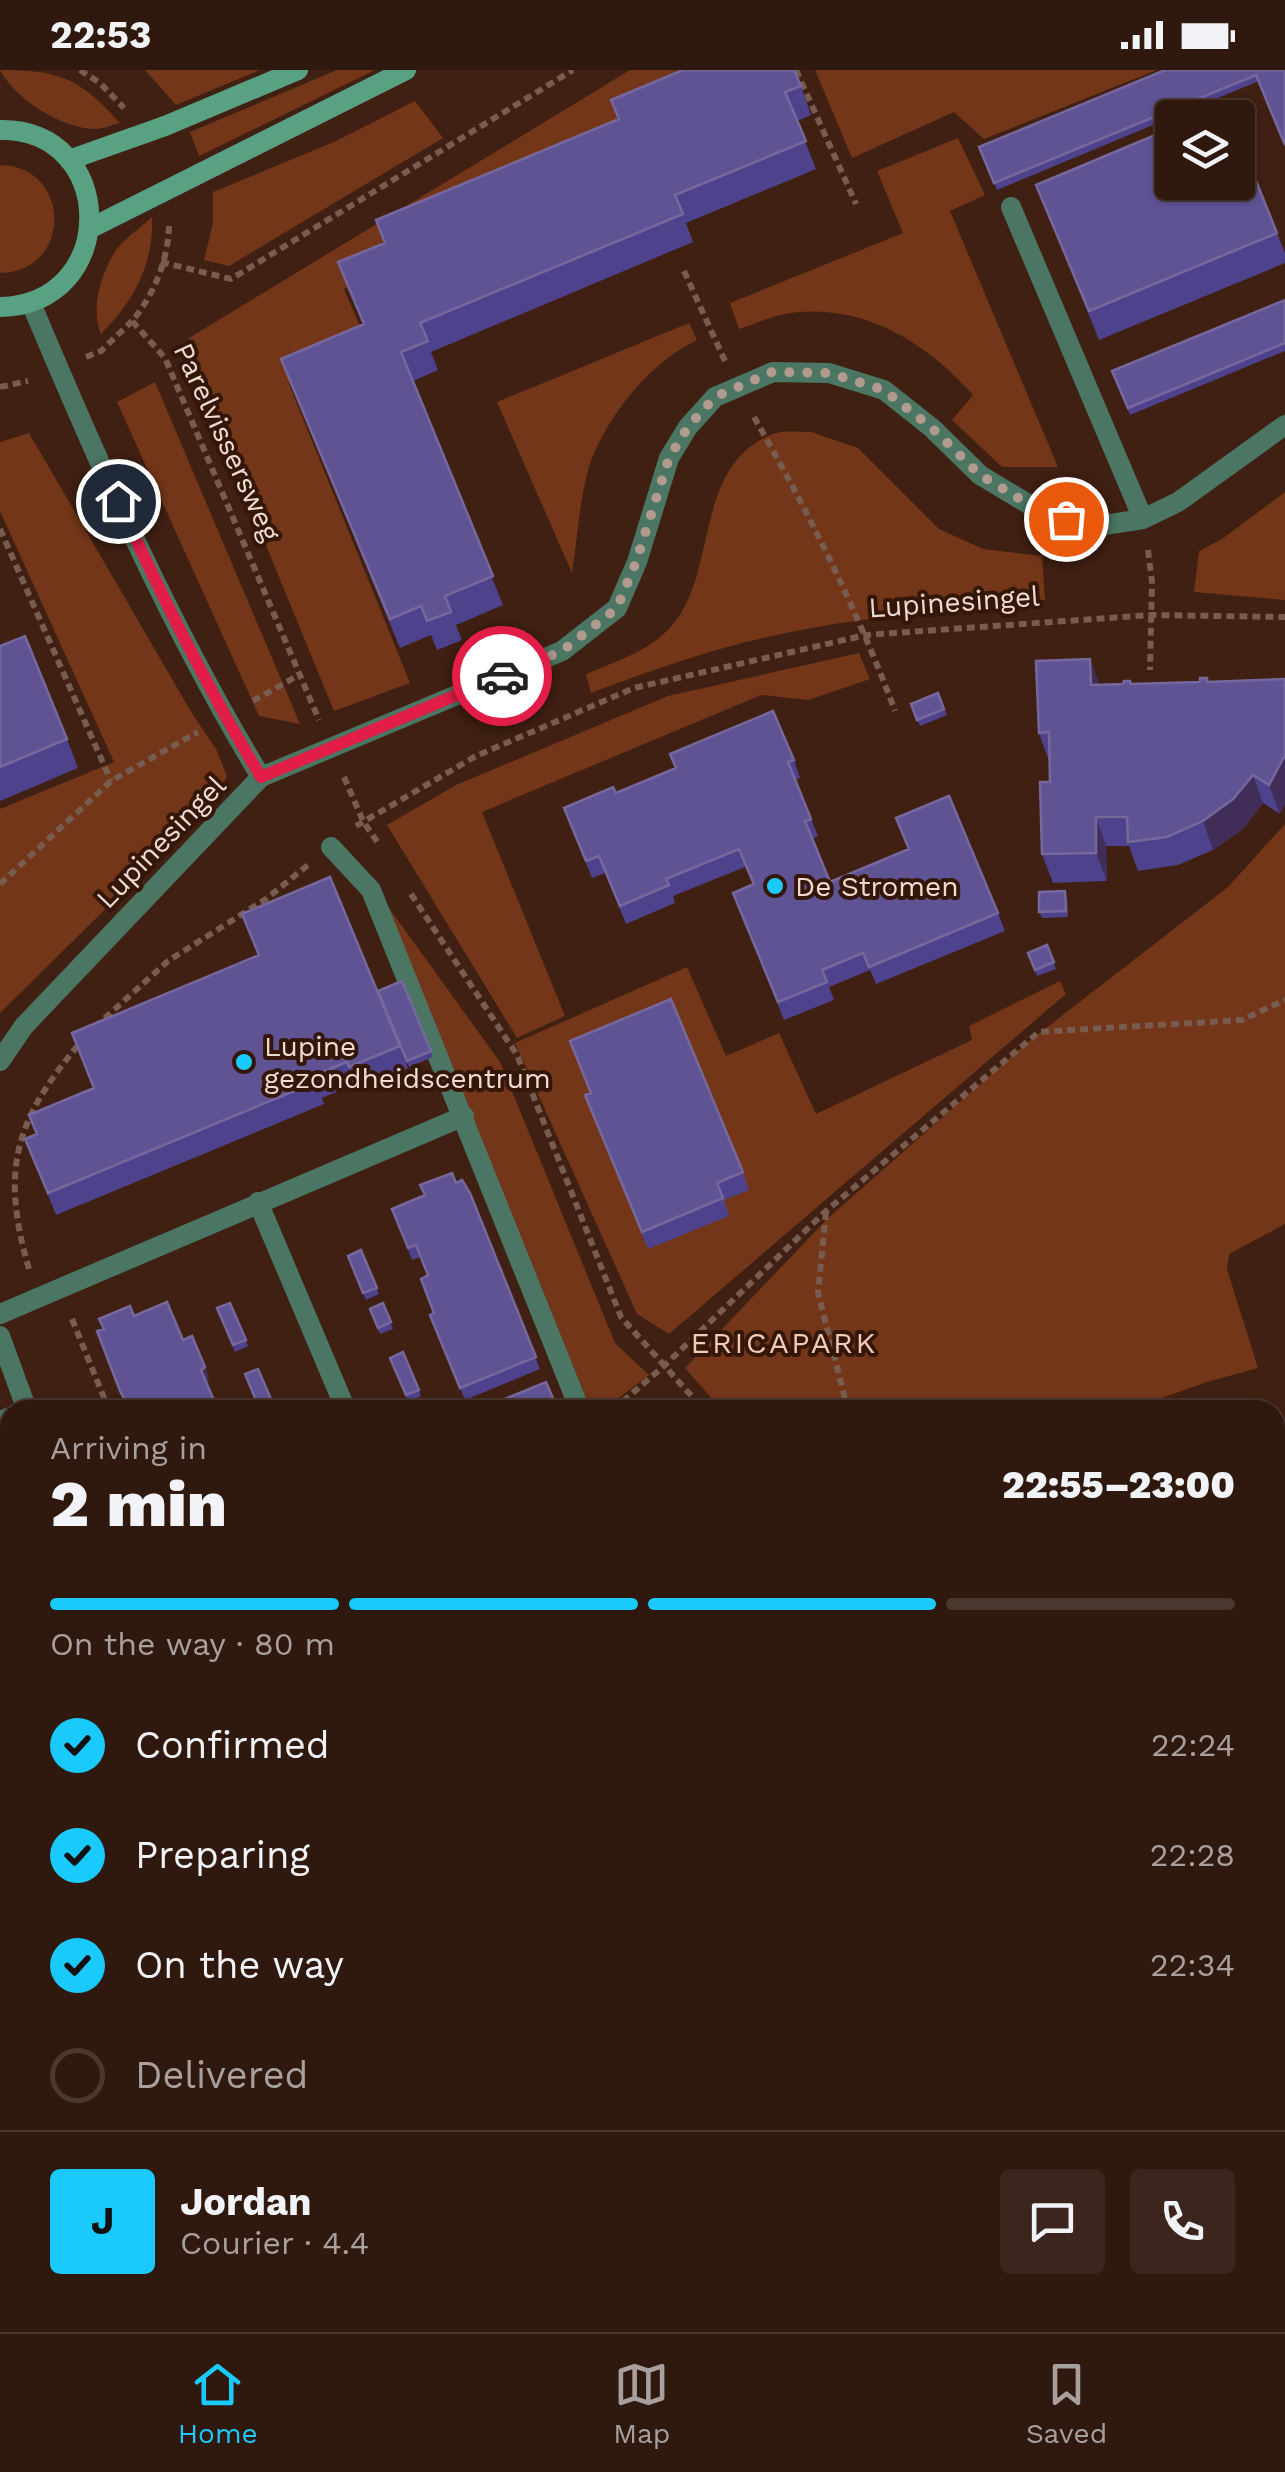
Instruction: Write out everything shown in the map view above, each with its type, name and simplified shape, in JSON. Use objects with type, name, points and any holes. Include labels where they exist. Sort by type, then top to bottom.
[{"type":"street","points":[[69,160],[298,70]]},
{"type":"street","points":[[90,228],[406,70]]},
{"type":"street","points":[[0,130],[42,139],[69,160],[87,192],[90,228],[81,260],[72,274],[31,303],[0,307]]},
{"type":"street","points":[[1011,207],[1143,519]]},
{"type":"street","points":[[31,303],[167,607],[261,777]]},
{"type":"street","name":"Lupinesingel","points":[[0,1061],[24,1026],[261,777],[562,651],[617,608],[669,458],[688,427],[715,397],[772,372],[829,373],[884,390],[932,428],[980,475],[1040,511],[1092,527],[1143,519],[1178,502],[1285,425]]},
{"type":"street","points":[[331,847],[371,890],[576,1400]]},
{"type":"street","points":[[0,1314],[464,1116]]},
{"type":"street","points":[[258,1202],[342,1400]]},
{"type":"street","points":[[0,1336],[22,1400]]},
{"type":"path","points":[[80,70],[113,94],[140,135]]},
{"type":"path","points":[[162,262],[231,279],[573,70]]},
{"type":"path","points":[[796,70],[856,204]]},
{"type":"path","name":"Parelvissersweg","points":[[163,193],[170,212],[168,242],[155,285],[132,320],[165,358],[331,748],[364,821],[385,854]]},
{"type":"path","points":[[684,272],[738,388],[800,496],[866,634],[895,711]]},
{"type":"path","points":[[1143,519],[1152,582],[1150,670]]},
{"type":"path","points":[[0,529],[111,781]]},
{"type":"path","name":"Lupinesingel","points":[[105,1400],[16,1222],[12,1157],[40,1093],[90,1032],[168,962],[266,899],[364,821],[476,756],[634,688],[866,634],[1150,615],[1285,617]]},
{"type":"path","points":[[0,884],[111,781],[300,674]]},
{"type":"path","points":[[407,888],[516,1055],[620,1318],[695,1400]]},
{"type":"path","points":[[625,1400],[826,1211],[1039,1032],[1242,1020],[1285,1000]]},
{"type":"path","points":[[826,1211],[818,1292],[845,1400]]},
{"type":"shaded area","points":[[0,70],[38,72],[67,80],[93,96],[120,123],[83,128],[55,118],[28,101]]},
{"type":"shaded area","points":[[145,70],[260,70],[176,105]]},
{"type":"shaded area","points":[[337,70],[375,70],[199,156],[190,132]]},
{"type":"shaded area","points":[[630,70],[748,70],[391,269],[344,289],[371,352],[289,384],[410,683],[334,711],[191,363],[189,338]]},
{"type":"shaded area","points":[[815,70],[1157,70],[984,139],[954,112],[852,158]]},
{"type":"shaded area","points":[[415,101],[443,138],[229,266],[204,260],[213,223],[213,192],[334,142]]},
{"type":"shaded area","points":[[958,138],[985,195],[950,211],[1058,467],[1002,467],[952,420],[973,395],[935,359],[892,331],[844,314],[818,312],[785,314],[739,329],[730,303],[903,233],[877,171]]},
{"type":"shaded area","points":[[0,165],[24,170],[41,182],[51,199],[54,219],[51,239],[41,256],[24,268],[0,273]]},
{"type":"shaded area","points":[[152,217],[150,250],[140,281],[101,334],[97,302],[106,269],[120,246]]},
{"type":"shaded area","points":[[689,323],[697,340],[665,360],[637,387],[613,418],[595,451],[583,495],[572,573],[497,402]]},
{"type":"shaded area","points":[[155,382],[300,724],[259,716],[117,402]]},
{"type":"shaded area","points":[[811,432],[858,448],[939,529],[983,549],[1042,556],[1045,600],[806,629],[703,654],[591,693],[586,674],[651,644],[681,613],[700,565],[720,489],[732,466],[749,448],[773,434]]},
{"type":"shaded area","points":[[29,433],[216,749],[227,776],[212,804],[0,1013],[0,809],[114,762],[0,511],[0,442]]},
{"type":"shaded area","points":[[1285,492],[1285,600],[1194,592],[1199,551],[1222,539]]},
{"type":"shaded area","points":[[859,653],[870,679],[808,700],[761,695],[482,812],[565,1016],[517,1038],[387,825],[456,785],[668,696]]},
{"type":"shaded area","points":[[1285,824],[1285,1224],[1229,1254],[1227,1269],[1258,1368],[1156,1400],[713,1400],[685,1368],[827,1219],[1028,1042],[1228,887]]},
{"type":"shaded area","points":[[379,894],[500,1062],[615,1343],[649,1375],[616,1400],[587,1400]]},
{"type":"shaded area","points":[[687,967],[726,1056],[779,1033],[816,1114],[972,1040],[969,1026],[1060,981],[1066,994],[669,1334],[637,1314],[515,1043]]},
{"type":"building","points":[[683,70],[794,70],[801,86],[785,92],[806,141],[675,195],[683,214],[420,323],[428,341],[401,352],[493,576],[445,596],[451,612],[427,621],[421,606],[390,619],[281,359],[364,324],[338,262],[385,243],[376,220],[619,119],[611,100]]},
{"type":"building","points":[[1165,70],[1285,70],[1285,145],[1256,75],[1195,100],[1155,100],[1155,117],[994,183],[979,147]]},
{"type":"building","points":[[1155,135],[1155,200],[1255,200],[1255,178],[1277,233],[1089,311],[1036,185]]},
{"type":"building","points":[[1285,300],[1285,343],[1128,408],[1112,371]]},
{"type":"building","points":[[25,636],[67,739],[0,767],[0,646]]},
{"type":"building","points":[[1090,659],[1091,685],[1124,681],[1200,682],[1200,678],[1207,678],[1207,682],[1285,679],[1285,755],[1269,785],[1253,775],[1233,799],[1203,821],[1167,837],[1128,842],[1127,817],[1096,817],[1096,853],[1042,854],[1040,782],[1050,782],[1049,732],[1039,733],[1036,661]]},
{"type":"building","points":[[938,693],[944,709],[917,720],[911,704]]},
{"type":"building","points":[[773,711],[794,760],[788,762],[811,819],[805,821],[830,882],[909,849],[896,818],[949,796],[998,913],[869,967],[863,953],[822,970],[827,982],[778,1002],[733,893],[754,884],[739,849],[666,879],[669,885],[620,906],[599,856],[586,861],[564,808],[613,787],[616,793],[676,768],[670,754]]},
{"type":"building","name":"Lupine gezondheidscentrum","points":[[330,877],[400,1046],[349,1067],[347,1062],[313,1076],[316,1082],[48,1193],[25,1139],[37,1134],[29,1115],[94,1088],[72,1033],[259,955],[242,914]]},
{"type":"building","points":[[1065,891],[1066,911],[1039,912],[1039,892]]},
{"type":"building","points":[[1047,945],[1054,962],[1035,970],[1028,953]]},
{"type":"building","points":[[402,981],[431,1051],[407,1061],[378,991]]},
{"type":"building","points":[[671,999],[743,1172],[717,1183],[723,1198],[642,1232],[585,1095],[591,1093],[570,1041]]},
{"type":"building","points":[[452,1173],[456,1183],[462,1180],[470,1193],[536,1357],[460,1388],[430,1315],[434,1313],[421,1279],[428,1275],[416,1245],[408,1248],[392,1209],[425,1195],[420,1185]]},
{"type":"building","points":[[361,1250],[377,1288],[363,1293],[348,1256]]},
{"type":"building","points":[[167,1302],[183,1340],[192,1336],[214,1400],[125,1400],[97,1331],[104,1329],[99,1319],[130,1306],[134,1316]]},
{"type":"building","points":[[230,1303],[246,1340],[233,1345],[217,1308]]},
{"type":"building","points":[[383,1303],[391,1322],[378,1328],[370,1309]]},
{"type":"building","points":[[403,1352],[419,1390],[406,1395],[390,1358]]},
{"type":"building","points":[[258,1369],[271,1400],[256,1400],[245,1374]]},
{"type":"building","points":[[546,1382],[554,1400],[502,1400]]},
{"type":"way so far","points":[[502,676],[562,651],[617,608],[669,458],[688,427],[715,397],[772,372],[829,373],[884,390],[932,428],[980,475],[1040,511],[1066,519]]},
{"type":"place","name":"De Stromen","points":[[775,886]]},
{"type":"place","name":"Lupine gezondheidscentrum","points":[[244,1062]]},
{"type":"district","name":"ERICAPARK","points":[[784,1342]]},
{"type":"route","points":[[118,501],[167,607],[261,777],[502,676]]}]
